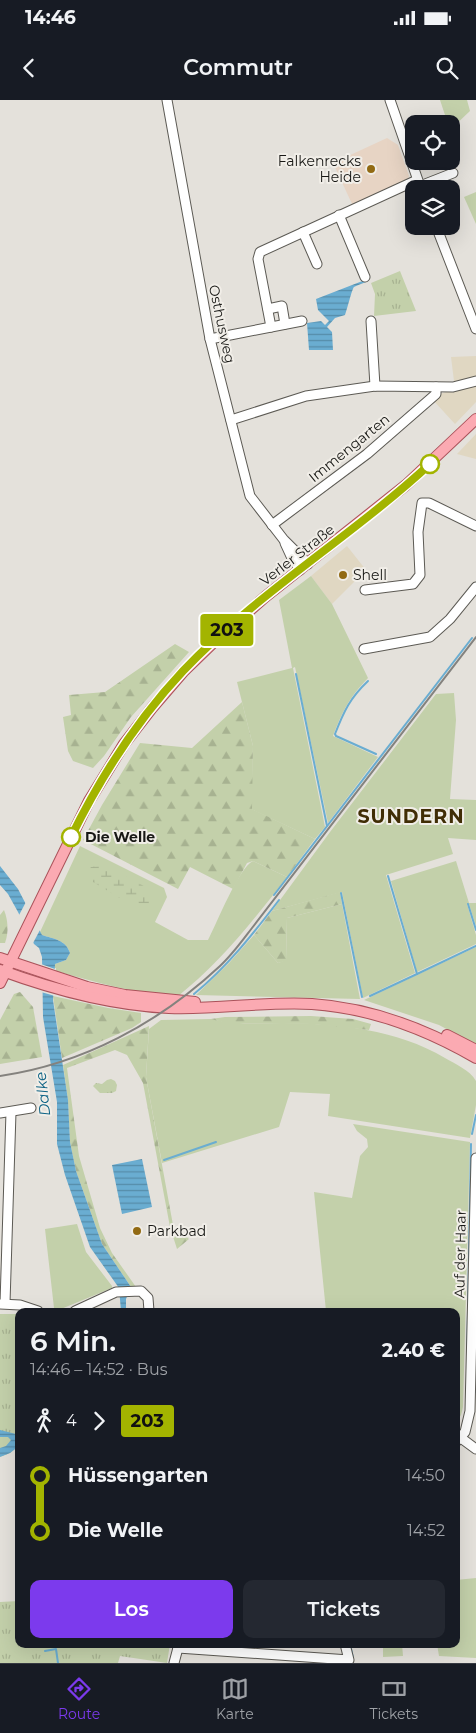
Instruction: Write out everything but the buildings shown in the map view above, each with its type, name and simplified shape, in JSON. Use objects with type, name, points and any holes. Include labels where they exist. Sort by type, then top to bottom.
[{"type":"main road","name":"Verler Straße","points":[[0,983],[5,968],[82,814],[124,744],[152,708],[183,672],[215,641],[265,598],[406,485],[476,419]]},
{"type":"main road","points":[[0,958],[5,968],[40,984],[88,997],[130,1004],[169,1008],[312,1004],[355,1010],[420,1030],[476,1058]]},
{"type":"main road","points":[[5,968],[40,972],[87,987],[125,995],[245,1005]]},
{"type":"main road","points":[[355,1010],[366,1010],[413,1022],[460,1041],[476,1050]]},
{"type":"street","name":"Osthusweg","points":[[167,100],[210,339],[250,496],[304,567]]},
{"type":"street","points":[[390,100],[417,180]]},
{"type":"street","points":[[433,180],[453,173]]},
{"type":"street","points":[[271,327],[258,258],[260,252],[339,215],[405,190]]},
{"type":"street","points":[[339,215],[365,277]]},
{"type":"street","points":[[303,232],[317,264]]},
{"type":"street","points":[[440,235],[475,322]]},
{"type":"street","points":[[268,309],[282,306],[285,324]]},
{"type":"street","points":[[210,339],[302,321]]},
{"type":"street","points":[[371,321],[375,386]]},
{"type":"street","points":[[230,420],[306,396],[375,386],[453,387],[476,381]]},
{"type":"street","name":"Immengarten","points":[[272,525],[367,454],[436,394],[436,387]]},
{"type":"street","points":[[365,590],[413,584],[417,581],[420,575],[418,532],[422,503],[476,526]]},
{"type":"street","points":[[364,649],[430,637],[450,619],[476,587]]},
{"type":"street","points":[[0,1113],[30,1108]]},
{"type":"street","points":[[11,1112],[3,1303],[29,1308]]},
{"type":"street","name":"Auf der Haar","points":[[460,1438],[465,1432],[470,1411],[476,1158]]},
{"type":"street","points":[[82,1308],[118,1292],[131,1291],[141,1291],[145,1294],[148,1298],[149,1308]]},
{"type":"street","points":[[460,1441],[476,1449]]},
{"type":"street","points":[[174,1663],[178,1648]]},
{"type":"street","points":[[193,1648],[278,1659],[349,1660],[346,1648]]},
{"type":"shaded area","name":"Falkenrecks Heide","points":[[387,138],[398,145],[405,170],[407,170],[409,176],[405,182],[353,206],[333,163]]},
{"type":"shaded area","points":[[476,356],[476,402],[455,424],[433,400],[440,394],[455,389],[451,357]]},
{"type":"shaded area","points":[[476,434],[476,459],[457,454]]},
{"type":"shaded area","points":[[347,546],[366,570],[332,604],[311,576]]},
{"type":"green space","points":[[440,100],[467,100],[470,111],[460,120],[460,115],[445,115]]},
{"type":"green space","points":[[476,192],[476,224],[464,197]]},
{"type":"green space","points":[[400,271],[416,311],[374,316],[375,294],[371,283]]},
{"type":"green space","points":[[311,576],[332,604],[368,678],[347,705],[333,736],[378,757],[328,823],[295,667],[293,668],[325,827],[315,839],[251,809],[253,746],[237,682],[292,668],[279,600]]},
{"type":"green space","points":[[175,644],[189,652],[131,717],[104,756],[93,768],[73,761],[68,751],[63,717],[71,715],[69,695],[105,692]]},
{"type":"green space","points":[[454,693],[456,720],[450,799],[476,800],[476,840],[448,838],[453,854],[386,875],[415,973],[363,998],[342,892],[272,911],[436,694]]},
{"type":"green space","points":[[242,702],[253,746],[252,809],[315,839],[287,877],[253,861],[247,863],[233,889],[190,867],[178,889],[83,840],[140,743],[192,748]]},
{"type":"green space","points":[[80,846],[164,888],[167,897],[155,922],[188,940],[208,940],[241,874],[253,861],[287,877],[222,956],[193,984],[177,997],[146,993],[56,971],[56,968],[53,968],[55,964],[66,960],[70,953],[66,945],[42,935],[40,932]]},
{"type":"green space","points":[[456,861],[469,903],[476,903],[476,926],[469,904],[467,904],[476,935],[476,944],[417,972],[391,881]]},
{"type":"green space","points":[[99,866],[134,880],[150,890],[151,896],[148,906],[144,910],[128,903],[88,879],[87,873],[91,867]]},
{"type":"green space","points":[[340,892],[342,904],[287,918],[286,961],[278,963],[254,935],[272,911]]},
{"type":"green space","points":[[342,904],[360,999],[196,995],[254,935],[278,963],[286,960],[287,918]]},
{"type":"green space","points":[[4,910],[7,922],[7,935],[5,943],[0,943],[0,915]]},
{"type":"green space","points":[[476,947],[476,1045],[439,1025],[364,1000]]},
{"type":"green space","points":[[20,992],[33,1007],[42,1057],[0,1064],[0,1020],[14,994]]},
{"type":"green space","points":[[53,996],[141,1013],[141,1022],[132,1028],[62,1058]]},
{"type":"green space","points":[[311,1016],[353,1019],[371,1024],[369,1030],[312,1024],[226,1023],[211,1019],[225,1017]]},
{"type":"green space","points":[[211,1019],[238,1023],[283,1023],[346,1027],[387,1034],[426,1048],[462,1068],[476,1081],[476,1105],[470,1138],[328,1116],[330,1094],[290,1092],[279,1127],[162,1163],[146,1077],[149,1029],[161,1020]]},
{"type":"green space","points":[[149,1026],[146,1077],[173,1225],[189,1239],[177,1249],[170,1227],[143,1083],[127,1055],[115,1050],[67,1068],[79,1156],[100,1228],[112,1253],[136,1287],[131,1287],[102,1244],[76,1171],[70,1142],[68,1100],[63,1065]]},
{"type":"green space","points":[[111,1079],[117,1085],[116,1091],[112,1093],[100,1093],[93,1086],[96,1083],[102,1084]]},
{"type":"green space","points":[[353,1124],[470,1142],[463,1407],[460,1417],[460,1308],[326,1308],[314,1192],[352,1198],[360,1156],[368,1147],[367,1139],[357,1131]]},
{"type":"green space","points":[[77,1224],[86,1252],[112,1288],[63,1308],[54,1308],[45,1229]]},
{"type":"green space","points":[[0,1314],[15,1314],[15,1449],[0,1457]]},
{"type":"green space","points":[[476,1578],[476,1658],[439,1656],[438,1648],[460,1648],[460,1580]]},
{"type":"green space","points":[[15,1601],[15,1648],[169,1648],[167,1663],[120,1656],[118,1663],[0,1663],[0,1602]]},
{"type":"green space","points":[[383,1648],[402,1648],[403,1656],[383,1657]]},
{"type":"water","points":[[365,280],[366,282],[354,287],[345,315],[335,318],[327,327],[332,332],[333,350],[309,350],[307,323],[321,321],[325,325],[329,321],[318,310],[316,299]]},
{"type":"water","points":[[0,866],[18,889],[42,935],[63,943],[70,953],[66,960],[55,964],[53,1000],[68,1100],[70,1142],[76,1171],[102,1244],[131,1287],[126,1299],[126,1308],[121,1308],[119,1288],[90,1247],[65,1175],[57,1144],[57,1102],[43,1017],[42,957],[39,948],[34,944],[8,894],[0,885]]},
{"type":"water","points":[[142,1159],[152,1207],[122,1214],[112,1165]]},
{"type":"water","points":[[0,1430],[15,1434],[15,1449],[0,1457],[0,1448],[6,1446],[11,1440],[8,1437],[0,1437]]},
{"type":"pier","points":[[27,900],[41,928],[32,945],[18,917]]},
{"type":"pier","points":[[41,964],[55,969],[55,996],[41,992]]},
{"type":"waterway","points":[[274,895],[472,638]]},
{"type":"waterway","points":[[296,674],[327,826]]},
{"type":"waterway","points":[[368,681],[348,705],[335,734],[376,754]]},
{"type":"waterway","points":[[370,996],[417,974],[388,876]]},
{"type":"waterway","points":[[341,893],[362,997]]},
{"type":"waterway","points":[[194,994],[229,961],[279,900]]},
{"type":"waterway","points":[[468,904],[476,930]]},
{"type":"waterway","points":[[417,974],[476,946]]},
{"type":"waterway","points":[[472,1134],[476,1115]]},
{"type":"waterway","points":[[164,1160],[216,1142]]},
{"type":"waterway","points":[[467,1367],[471,1144]]},
{"type":"waterway","points":[[476,1374],[476,1392]]},
{"type":"waterway","points":[[351,1648],[353,1658]]},
{"type":"waterway","points":[[45,1651],[56,1649],[58,1663]]},
{"type":"railway","points":[[0,1076],[61,1062],[118,1038],[172,1006],[220,966],[241,943],[476,637]]},
{"type":"bus line","name":"203","points":[[71,837],[82,814],[124,744],[183,672],[215,641],[265,598],[430,464]]},
{"type":"place","name":"Falkenrecks Heide","points":[[371,169]]},
{"type":"place","name":"Shell","points":[[343,575]]},
{"type":"place","name":"Die Welle","points":[[71,837]]},
{"type":"place","name":"Parkbad","points":[[137,1231]]},
{"type":"district","name":"SUNDERN","points":[[411,816]]},
{"type":"water label","name":"Dalke","points":[[43,1094]]}]
